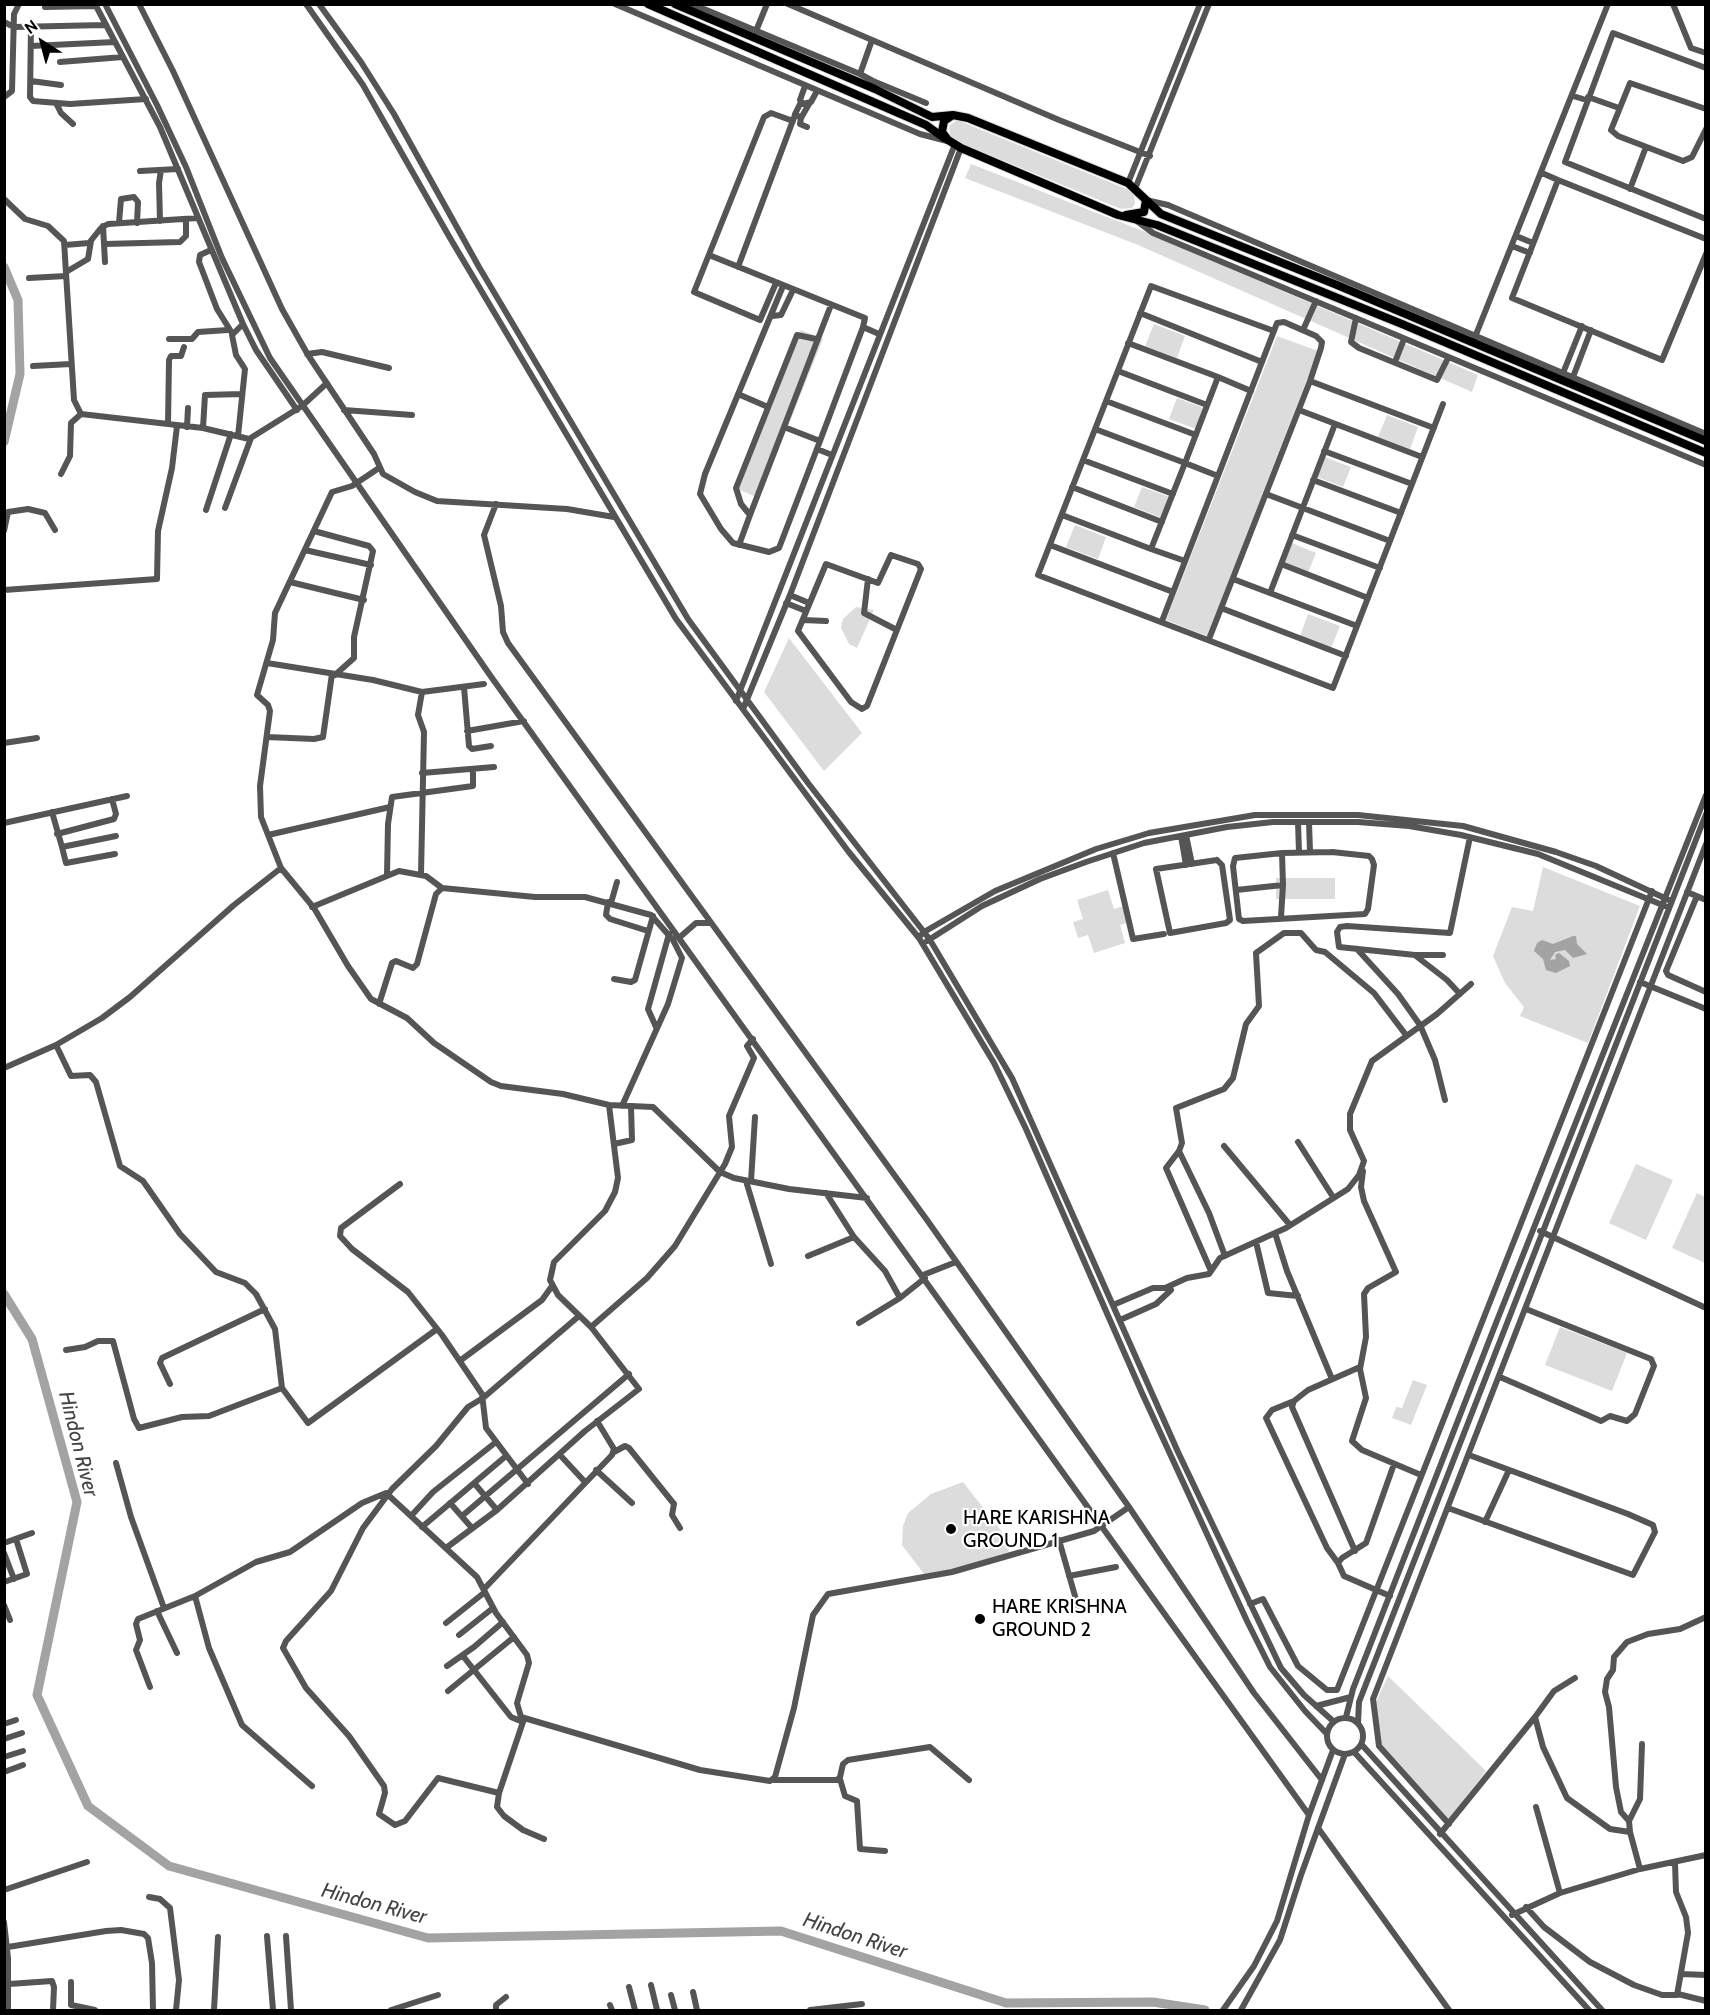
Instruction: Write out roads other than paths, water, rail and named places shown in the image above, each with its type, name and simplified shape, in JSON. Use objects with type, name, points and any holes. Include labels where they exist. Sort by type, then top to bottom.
[{"type":"main road","points":[[648,4],[926,125],[954,144],[1110,212],[1157,225],[1402,324],[1706,453]]},
{"type":"main road","points":[[675,4],[872,84],[932,117],[953,115],[968,118],[1132,186],[1161,214],[1475,339],[1706,441]]},
{"type":"main road","points":[[953,115],[944,121],[942,132],[954,144]]},
{"type":"main road","points":[[1110,212],[1139,214],[1144,212],[1146,200]]},
{"type":"street","points":[[4,97],[12,91],[14,14],[19,4]]},
{"type":"street","points":[[105,4],[158,105],[260,343],[300,408]]},
{"type":"street","points":[[139,4],[173,71],[282,309],[307,354],[374,454],[379,468],[392,481],[426,497],[567,509],[614,517]]},
{"type":"street","points":[[306,4],[363,85],[450,238],[577,448],[614,517],[676,619],[848,851],[923,944],[1005,1083],[1198,1515],[1270,1667],[1305,1711],[1326,1732],[1333,1750],[1309,1815],[1277,1921],[1261,1953],[1236,1994],[1223,2010]]},
{"type":"street","points":[[319,4],[361,62],[394,114],[479,267],[688,619],[930,940],[1012,1078],[1124,1318],[1178,1452],[1255,1601],[1281,1668],[1333,1721]]},
{"type":"street","points":[[615,4],[920,134],[954,144]]},
{"type":"street","points":[[692,4],[860,74],[872,84],[926,103]]},
{"type":"street","points":[[756,31],[767,4]]},
{"type":"street","points":[[788,4],[1149,156]]},
{"type":"street","points":[[1132,186],[1141,153],[1200,4]]},
{"type":"street","points":[[1132,186],[1149,156],[1209,4]]},
{"type":"street","points":[[1608,4],[1475,339],[1573,377],[1590,388],[1706,434]]},
{"type":"street","points":[[1673,4],[1691,48],[1706,53]]},
{"type":"street","points":[[45,7],[96,5],[146,99],[243,324],[258,353],[356,484],[524,722],[1309,1815]]},
{"type":"street","points":[[105,24],[109,13]]},
{"type":"street","points":[[4,22],[14,27],[105,24]]},
{"type":"street","points":[[31,27],[31,100],[56,103],[146,99]]},
{"type":"street","points":[[1706,68],[1614,33],[1587,95],[1565,162],[1706,219]]},
{"type":"street","points":[[860,74],[872,40]]},
{"type":"street","points":[[31,46],[115,42]]},
{"type":"street","points":[[60,62],[123,57]]},
{"type":"street","points":[[31,81],[61,85]]},
{"type":"street","points":[[1706,109],[1633,82],[1628,86],[1612,133],[1683,161],[1689,161],[1706,129]]},
{"type":"street","points":[[738,267],[796,118],[805,86]]},
{"type":"street","points":[[1576,86],[1587,95],[1619,108]]},
{"type":"street","points":[[796,118],[817,91]]},
{"type":"street","points":[[1573,96],[1587,95]]},
{"type":"street","points":[[860,109],[866,99]]},
{"type":"street","points":[[801,102],[809,104]]},
{"type":"street","points":[[56,103],[61,113],[73,124]]},
{"type":"street","points":[[779,285],[760,320],[694,292],[764,117],[771,113],[796,118],[800,124],[807,127]]},
{"type":"street","points":[[736,701],[954,144]]},
{"type":"street","points":[[743,709],[790,595],[954,144]]},
{"type":"street","points":[[1630,189],[1646,147]]},
{"type":"street","points":[[140,171],[178,169]]},
{"type":"street","points":[[160,221],[161,170]]},
{"type":"street","points":[[1542,173],[1706,239]]},
{"type":"street","points":[[1558,180],[1512,298],[1662,360],[1706,254]]},
{"type":"street","points":[[119,223],[121,199],[134,197],[138,202],[137,223]]},
{"type":"street","points":[[4,199],[25,219],[54,229],[65,246],[71,364],[75,405],[81,414]]},
{"type":"street","points":[[65,246],[84,245],[91,241],[104,226],[119,223],[186,221],[205,216]]},
{"type":"street","points":[[105,244],[180,242],[186,236],[186,221]]},
{"type":"street","points":[[1137,221],[1153,233],[1706,465]]},
{"type":"street","points":[[104,226],[105,262]]},
{"type":"street","points":[[1516,236],[1533,243]]},
{"type":"street","points":[[28,278],[66,274],[88,259],[91,241]]},
{"type":"street","points":[[1512,246],[1530,253]]},
{"type":"street","points":[[206,510],[234,435],[242,394],[244,365],[236,355],[230,331],[198,260],[200,255],[211,250]]},
{"type":"street","points":[[709,255],[865,318],[779,548],[768,552],[734,543],[721,529],[700,494],[705,474],[772,316],[779,285]]},
{"type":"street","points":[[1274,331],[1151,286],[1038,575],[1333,688],[1443,404]]},
{"type":"street","points":[[772,316],[781,315],[793,290]]},
{"type":"street","points":[[1304,330],[1316,301]]},
{"type":"street","points":[[739,545],[816,339],[831,305]]},
{"type":"street","points":[[1140,313],[1262,362]]},
{"type":"street","points":[[1356,318],[1351,335],[1353,345],[1437,380],[1448,358]]},
{"type":"street","points":[[1162,621],[1274,331],[1280,321],[1304,330],[1322,342],[1299,410],[1209,639]]},
{"type":"street","points":[[169,339],[192,339],[198,332],[230,331],[243,324]]},
{"type":"street","points":[[1563,373],[1582,326]]},
{"type":"street","points":[[863,327],[879,333]]},
{"type":"street","points":[[1573,377],[1591,330]]},
{"type":"street","points":[[750,515],[742,505],[736,488],[797,335],[816,339]]},
{"type":"street","points":[[1395,362],[1404,339]]},
{"type":"street","points":[[1128,343],[1251,391]]},
{"type":"street","points":[[168,424],[169,360],[171,356],[181,356],[184,347]]},
{"type":"street","points":[[307,354],[322,352],[389,368]]},
{"type":"street","points":[[33,366],[71,364]]},
{"type":"street","points":[[1118,371],[1207,405]]},
{"type":"street","points":[[1152,549],[1218,377]]},
{"type":"street","points":[[1310,381],[1434,428]]},
{"type":"street","points":[[225,508],[251,438],[300,408],[327,383]]},
{"type":"street","points":[[203,428],[205,395],[242,394]]},
{"type":"street","points":[[738,394],[768,407]]},
{"type":"street","points":[[1106,401],[1196,435]]},
{"type":"street","points":[[187,427],[189,408]]},
{"type":"street","points":[[344,410],[412,415]]},
{"type":"street","points":[[1299,410],[1422,457]]},
{"type":"street","points":[[61,474],[69,456],[71,423],[81,414],[203,428],[251,438]]},
{"type":"street","points":[[1270,593],[1335,424]]},
{"type":"street","points":[[4,590],[157,579],[158,531],[172,468],[177,426]]},
{"type":"street","points":[[784,427],[820,441]]},
{"type":"street","points":[[1095,429],[1218,476]]},
{"type":"street","points":[[816,449],[832,455]]},
{"type":"street","points":[[1324,451],[1412,484]]},
{"type":"street","points":[[1083,459],[1173,494]]},
{"type":"street","points":[[379,468],[356,484],[332,492],[275,613],[273,640],[257,695],[269,708],[260,796],[261,817],[281,868],[312,907],[364,992],[379,1004],[407,1018],[434,1043],[491,1082],[501,1086],[563,1094],[609,1105],[657,1109],[720,1172],[748,1181],[867,1197]]},
{"type":"street","points":[[1313,480],[1401,513]]},
{"type":"street","points":[[1072,487],[1162,522]]},
{"type":"street","points":[[1266,494],[1390,541]]},
{"type":"street","points":[[496,504],[484,536],[501,606],[503,632],[508,643],[956,1262],[1129,1507],[1254,1693],[1322,1780]]},
{"type":"street","points":[[4,531],[8,512],[28,509],[45,513],[55,530]]},
{"type":"street","points":[[1062,515],[1185,561]]},
{"type":"street","points":[[267,738],[314,739],[323,737],[333,674],[354,658],[354,637],[373,551],[369,546],[314,531]]},
{"type":"street","points":[[801,534],[811,537]]},
{"type":"street","points":[[1292,535],[1380,568]]},
{"type":"street","points":[[1050,545],[1173,592]]},
{"type":"street","points":[[305,550],[371,565]]},
{"type":"street","points":[[892,554],[920,567],[867,706],[862,709],[851,702],[799,632],[809,603],[826,564],[880,581],[892,554]]},
{"type":"street","points":[[1281,564],[1368,598]]},
{"type":"street","points":[[868,579],[864,613],[897,630]]},
{"type":"street","points":[[1233,579],[1357,626]]},
{"type":"street","points":[[290,582],[363,600]]},
{"type":"street","points":[[790,595],[809,603]]},
{"type":"street","points":[[786,603],[806,611]]},
{"type":"street","points":[[1221,608],[1346,656]]},
{"type":"street","points":[[802,620],[826,621]]},
{"type":"street","points":[[267,663],[373,680],[422,692],[484,684]]},
{"type":"street","points":[[464,687],[470,748],[491,746]]},
{"type":"street","points":[[421,874],[424,728],[418,715],[422,692]]},
{"type":"street","points":[[467,731],[524,722]]},
{"type":"street","points":[[4,743],[37,738]]},
{"type":"street","points":[[422,773],[494,767]]},
{"type":"street","points":[[387,874],[390,807],[395,796],[473,786],[473,769]]},
{"type":"street","points":[[1358,1723],[1359,1702],[1640,982],[1706,795]]},
{"type":"street","points":[[4,823],[34,814],[127,796]]},
{"type":"street","points":[[57,834],[114,819],[116,814],[112,799]]},
{"type":"street","points":[[268,835],[390,807]]},
{"type":"street","points":[[52,812],[66,863],[115,854]]},
{"type":"street","points":[[1255,1601],[1298,1665],[1327,1690],[1334,1691],[1342,1682],[1383,1592],[1667,903],[1706,814]]},
{"type":"street","points":[[918,937],[995,891],[1096,849],[1149,833],[1255,815],[1358,815],[1463,826],[1556,852],[1652,891],[1667,903]]},
{"type":"street","points":[[923,944],[982,906],[1016,890],[1113,853],[1144,843],[1239,826],[1298,822],[1409,826],[1470,837],[1538,854],[1649,899],[1667,903]]},
{"type":"street","points":[[1298,822],[1299,852]]},
{"type":"street","points":[[1309,822],[1310,852]]},
{"type":"street","points":[[62,847],[116,836]]},
{"type":"street","points":[[1184,836],[1189,865]]},
{"type":"street","points":[[1443,956],[1339,947],[1337,932],[1340,927],[1370,927],[1450,933],[1470,837]]},
{"type":"street","points":[[1445,1829],[1378,1746],[1372,1707],[1377,1687],[1500,1377],[1706,844]]},
{"type":"street","points":[[1310,852],[1371,857],[1374,866],[1368,909],[1359,916],[1241,920],[1233,866],[1235,858],[1310,852]]},
{"type":"street","points":[[1113,853],[1133,939],[1164,934]]},
{"type":"street","points":[[1281,917],[1282,853]]},
{"type":"street","points":[[1218,860],[1221,862],[1230,920],[1226,924],[1170,933],[1155,871],[1189,865],[1218,860]]},
{"type":"street","points":[[4,1068],[56,1045],[102,1018],[130,997],[234,905],[281,868]]},
{"type":"street","points":[[312,907],[387,874],[399,871],[421,874],[442,888],[535,897],[585,897],[653,916],[669,934],[682,958],[668,1004],[622,1106]]},
{"type":"street","points":[[616,882],[606,915],[610,919],[648,931]]},
{"type":"street","points":[[1236,890],[1282,885]]},
{"type":"street","points":[[379,1004],[392,963],[396,961],[413,968],[417,964],[436,894],[442,888]]},
{"type":"street","points":[[1346,1717],[1420,1475],[1548,1162],[1652,891]]},
{"type":"street","points":[[1687,892],[1706,900]]},
{"type":"street","points":[[1697,896],[1666,971],[1668,975],[1706,992]]},
{"type":"street","points":[[614,979],[631,982],[635,980],[653,916]]},
{"type":"street","points":[[680,937],[696,923],[710,923]]},
{"type":"street","points":[[1674,927],[1683,931]]},
{"type":"street","points":[[1211,1271],[1166,1166],[1179,1151],[1182,1143],[1176,1108],[1215,1094],[1231,1083],[1246,1024],[1259,1006],[1254,955],[1261,947],[1284,933],[1300,933],[1316,950],[1324,952],[1361,981],[1406,1035]]},
{"type":"street","points":[[656,1028],[648,1009],[669,934]]},
{"type":"street","points":[[1357,949],[1398,994],[1420,1025],[1435,1060],[1445,1100]]},
{"type":"street","points":[[1415,955],[1447,980],[1460,994]]},
{"type":"street","points":[[1640,982],[1706,1010]]},
{"type":"street","points":[[1420,1475],[1362,1450],[1352,1441],[1366,1398],[1360,1367],[1366,1338],[1365,1290],[1396,1272],[1364,1201],[1361,1187],[1363,1155],[1350,1130],[1350,1114],[1372,1061],[1471,984]]},
{"type":"street","points":[[591,1327],[647,1278],[675,1246],[720,1172],[732,1147],[730,1114],[754,1058],[747,1044],[753,1039]]},
{"type":"street","points":[[56,1045],[71,1076],[90,1076],[96,1082],[120,1166],[143,1181],[180,1234],[216,1272],[247,1285],[266,1309],[278,1342],[282,1388],[305,1421],[310,1422],[437,1329]]},
{"type":"street","points":[[446,1548],[528,1484],[597,1421],[637,1392],[638,1385],[630,1374],[591,1327],[552,1286],[550,1275],[554,1262],[611,1203],[618,1178],[609,1105]]},
{"type":"street","points":[[614,1144],[632,1140],[631,1107]]},
{"type":"street","points":[[755,1117],[748,1181],[771,1264]]},
{"type":"street","points":[[1298,1142],[1333,1197]]},
{"type":"street","points":[[1224,1146],[1290,1225]]},
{"type":"street","points":[[1179,1151],[1209,1213],[1225,1256]]},
{"type":"street","points":[[1548,1162],[1556,1172]]},
{"type":"street","points":[[1105,1306],[1153,1288],[1165,1288],[1195,1276],[1205,1275],[1211,1271],[1217,1261],[1225,1256],[1290,1225],[1333,1197],[1355,1182],[1363,1168]]},
{"type":"street","points":[[400,1184],[341,1228],[338,1233],[352,1249],[408,1292],[461,1360],[483,1398],[485,1425],[528,1484]]},
{"type":"street","points":[[826,1193],[854,1237],[885,1271],[900,1298]]},
{"type":"street","points":[[1534,1228],[1706,1308]]},
{"type":"street","points":[[1275,1233],[1332,1379]]},
{"type":"street","points":[[808,1256],[854,1237]]},
{"type":"street","points":[[1256,1242],[1268,1293],[1298,1296]]},
{"type":"street","points":[[859,1323],[900,1298],[924,1277],[956,1262]]},
{"type":"street","points":[[1124,1318],[1156,1304],[1166,1292],[1195,1276]]},
{"type":"street","points":[[461,1360],[542,1300],[552,1286]]},
{"type":"street","points":[[171,1384],[160,1363],[162,1358],[266,1309]]},
{"type":"street","points":[[1500,1377],[1601,1421],[1610,1416],[1627,1421],[1635,1414],[1654,1366],[1651,1359],[1526,1309]]},
{"type":"street","points":[[499,1793],[438,1778],[401,1824],[395,1825],[383,1819],[380,1814],[385,1793],[384,1786],[350,1736],[306,1688],[284,1652],[286,1641],[331,1592],[363,1528],[390,1494],[446,1436],[461,1415],[579,1316]]},
{"type":"street","points":[[66,1350],[85,1347],[98,1341],[113,1341],[139,1428],[190,1416],[209,1416],[282,1388]]},
{"type":"street","points":[[1360,1367],[1308,1390],[1294,1401],[1272,1410],[1266,1418],[1327,1548],[1344,1576],[1383,1592]]},
{"type":"street","points":[[462,1516],[630,1374]]},
{"type":"street","points":[[1294,1401],[1292,1407],[1355,1551]]},
{"type":"street","points":[[597,1421],[614,1452]]},
{"type":"street","points":[[411,1516],[433,1492],[496,1442]]},
{"type":"street","points":[[446,1623],[484,1590],[614,1452],[625,1446],[674,1504],[672,1515],[680,1528]]},
{"type":"street","points":[[560,1455],[585,1482]]},
{"type":"street","points":[[1448,1508],[1629,1574],[1636,1573],[1655,1532],[1653,1525],[1469,1455]]},
{"type":"street","points":[[422,1527],[506,1456]]},
{"type":"street","points":[[116,1463],[131,1518],[164,1608]]},
{"type":"street","points":[[1338,1563],[1366,1543],[1394,1464]]},
{"type":"street","points":[[596,1470],[632,1503]]},
{"type":"street","points":[[1485,1522],[1509,1470]]},
{"type":"street","points":[[474,1483],[497,1510]]},
{"type":"street","points":[[150,1687],[137,1656],[136,1648],[140,1640],[136,1622],[195,1596],[256,1562],[290,1552],[362,1503],[379,1494],[390,1494],[477,1577],[493,1608],[529,1659],[517,1702],[519,1714],[524,1721]]},
{"type":"street","points":[[450,1503],[472,1528]]},
{"type":"street","points":[[774,1780],[805,1663],[811,1621],[828,1594],[952,1572],[1102,1527],[1129,1507]]},
{"type":"street","points":[[4,1543],[32,1533]]},
{"type":"street","points":[[4,1582],[27,1572],[16,1539]]},
{"type":"street","points":[[1059,1540],[1079,1610]]},
{"type":"street","points":[[4,1553],[14,1579]]},
{"type":"street","points":[[1069,1576],[1116,1568]]},
{"type":"street","points":[[195,1596],[209,1648],[242,1725],[312,1786]]},
{"type":"street","points":[[4,1605],[10,1620]]},
{"type":"street","points":[[459,1635],[493,1608]]},
{"type":"street","points":[[157,1611],[177,1653]]},
{"type":"street","points":[[1629,1821],[1621,1812],[1616,1787],[1609,1707],[1605,1692],[1607,1678],[1613,1670],[1614,1657],[1627,1642],[1648,1634],[1680,1629],[1706,1617]]},
{"type":"street","points":[[447,1666],[463,1656],[502,1622]]},
{"type":"street","points":[[448,1691],[514,1637]]},
{"type":"street","points":[[463,1656],[511,1717],[700,1770],[774,1780],[840,1779]]},
{"type":"street","points":[[1445,1829],[1554,1691],[1575,1677]]},
{"type":"street","points":[[1316,1706],[1351,1697]]},
{"type":"street","points":[[1326,1732],[1333,1721],[1346,1717],[1358,1723],[1363,1730],[1362,1745],[1353,1752],[1345,1754],[1333,1750]]},
{"type":"street","points":[[1535,1717],[1552,1771],[1567,1798],[1610,1829],[1630,1832]]},
{"type":"street","points":[[4,1724],[16,1720]]},
{"type":"street","points":[[524,1721],[499,1793],[497,1807],[504,1816],[523,1830],[544,1839]]},
{"type":"street","points":[[4,1739],[22,1733]]},
{"type":"street","points":[[1640,1869],[1629,1821],[1640,1799],[1642,1744]]},
{"type":"street","points":[[1362,1745],[1445,1829],[1520,1910],[1602,2010]]},
{"type":"street","points":[[885,1851],[860,1849],[857,1801],[845,1796],[840,1779],[843,1764],[848,1760],[930,1747],[969,1780]]},
{"type":"street","points":[[4,1757],[23,1751]]},
{"type":"street","points":[[1353,1752],[1589,2010]]},
{"type":"street","points":[[1241,2010],[1248,2002],[1280,1940],[1345,1754]]},
{"type":"street","points":[[4,1772],[23,1765]]},
{"type":"street","points":[[1536,1807],[1560,1893]]},
{"type":"street","points":[[1318,1828],[1449,2010]]},
{"type":"street","points":[[1506,1920],[1520,1910],[1560,1893],[1640,1869],[1706,1855]]},
{"type":"street","points":[[4,1890],[87,1862]]},
{"type":"street","points":[[1675,1863],[1676,1892],[1686,1917],[1688,1933],[1678,1994]]},
{"type":"street","points":[[149,1897],[160,1899],[170,1908],[179,1980],[176,2010]]},
{"type":"street","points":[[1520,1910],[1590,1962],[1662,1995],[1672,1997],[1678,1994],[1706,2001]]},
{"type":"street","points":[[4,1922],[8,1947],[8,2010]]},
{"type":"street","points":[[8,1947],[106,1931],[121,1930],[144,1934],[148,1938],[152,1963],[153,2010]]},
{"type":"street","points":[[267,1936],[273,2010]]},
{"type":"street","points":[[286,1936],[291,2010]]},
{"type":"street","points":[[214,2010],[218,1937]]},
{"type":"street","points":[[1682,1974],[1706,1975]]},
{"type":"street","points":[[9,1984],[52,1981],[53,2010]]},
{"type":"street","points":[[71,1982],[71,2006],[95,2010]]},
{"type":"street","points":[[651,1985],[657,2010]]},
{"type":"street","points":[[629,1987],[635,2010]]},
{"type":"street","points":[[693,1992],[697,2010]]},
{"type":"street","points":[[391,2010],[438,1995]]},
{"type":"street","points":[[671,1995],[675,2010]]},
{"type":"street","points":[[496,2010],[496,2005],[506,1997]]},
{"type":"street","points":[[810,2010],[862,2004]]},
{"type":"waterway","name":"Hindon River","points":[[4,267],[18,300],[20,374],[4,442]]},
{"type":"waterway","name":"Hindon River","points":[[4,1294],[32,1339],[77,1502],[37,1695],[88,1806],[169,1866],[428,1938],[781,1931],[1006,2003],[1153,2002],[1205,2010]]},
{"type":"place","name":"HARE KARISHNA GROUND 1","points":[[951,1529]]},
{"type":"place","name":"HARE KRISHNA GROUND 2","points":[[980,1619]]}]
